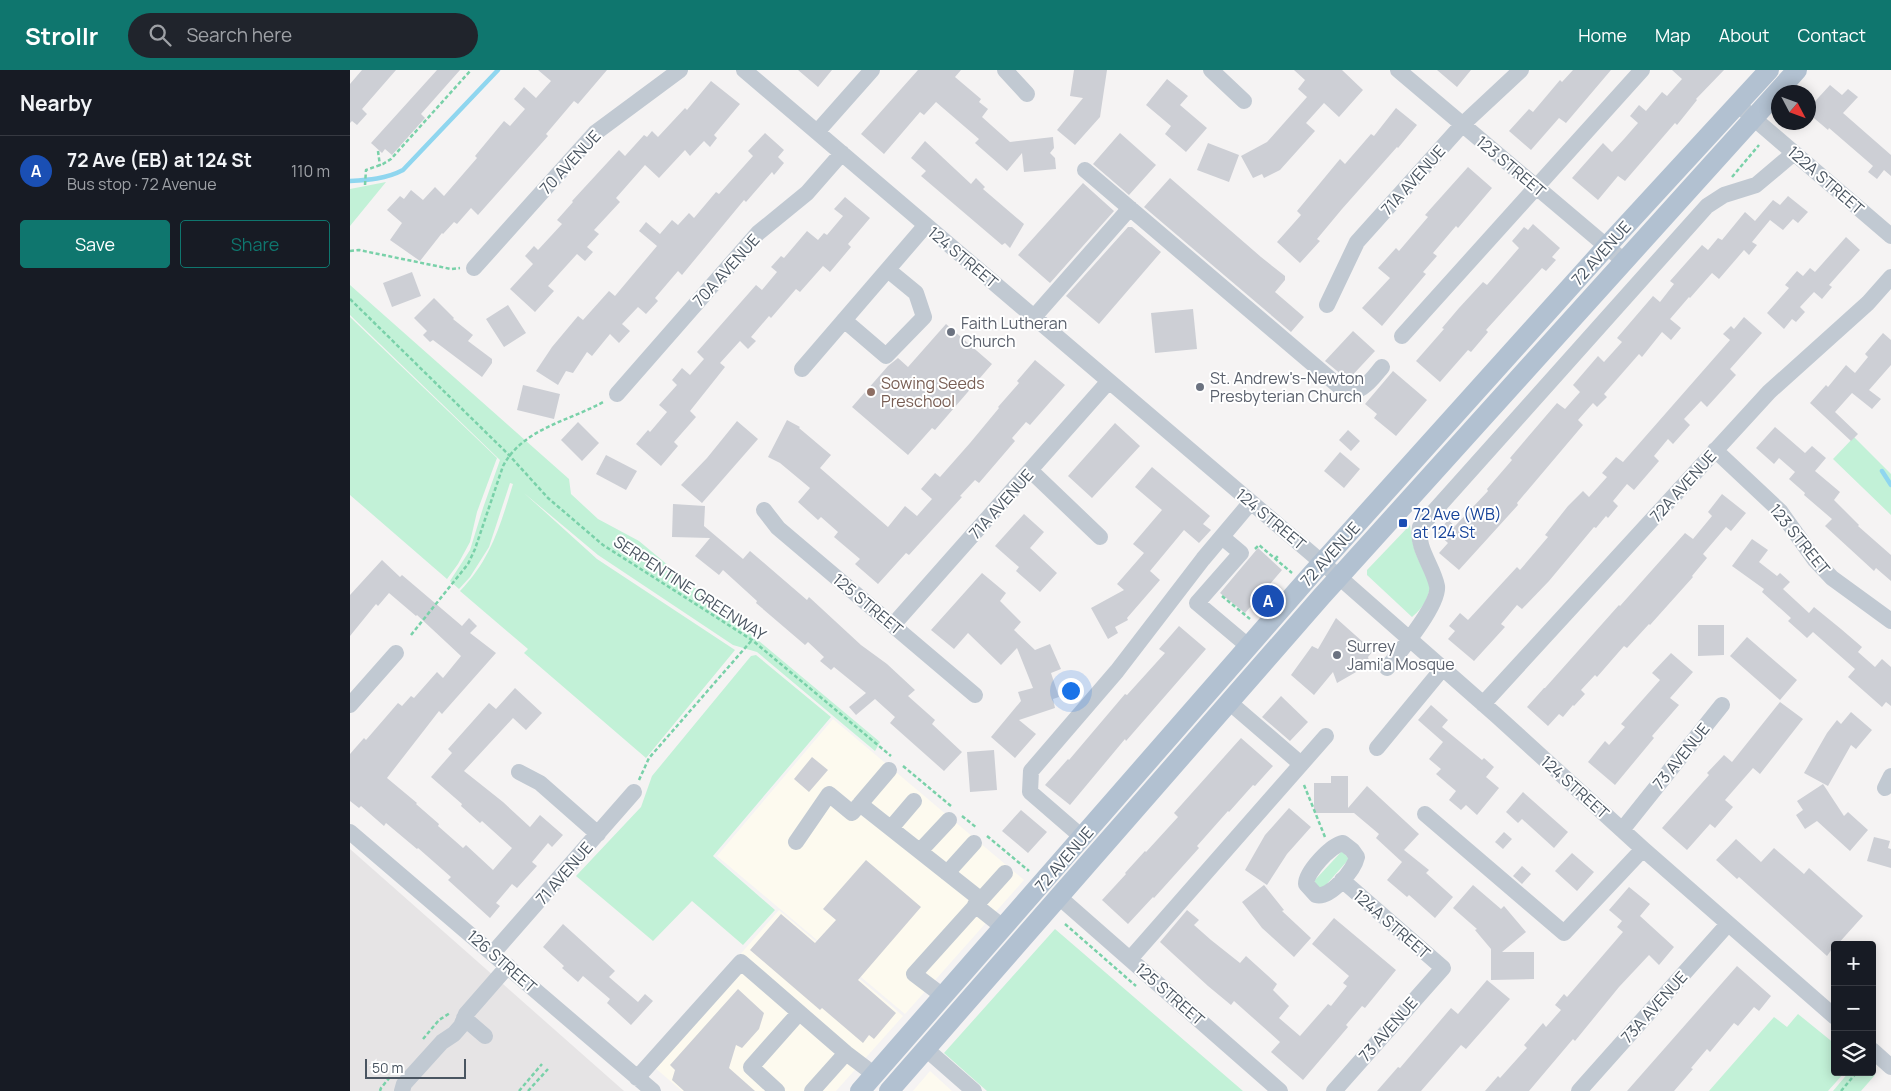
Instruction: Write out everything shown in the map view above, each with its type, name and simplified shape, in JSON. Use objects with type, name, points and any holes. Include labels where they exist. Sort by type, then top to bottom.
[{"type":"main road","name":"72 AVENUE","points":[[860,1091],[1322,562],[1607,246],[1769,70]]},
{"type":"main road","name":"72 AVENUE","points":[[889,1091],[1339,577],[1797,70]]},
{"type":"street","name":"70 AVENUE","points":[[474,268],[595,133],[680,70]]},
{"type":"street","name":"124 STREET","points":[[744,70],[1322,562],[1443,668],[1643,849],[1831,1014]]},
{"type":"street","points":[[817,132],[872,70]]},
{"type":"street","points":[[1006,70],[1027,94]]},
{"type":"street","points":[[1211,70],[1244,101]]},
{"type":"street","name":"123 STREET","points":[[1398,70],[1624,261]]},
{"type":"street","name":"71A AVENUE","points":[[1327,305],[1358,242],[1462,125],[1521,70]]},
{"type":"street","points":[[1402,336],[1642,70]]},
{"type":"street","name":"122A STREET","points":[[1738,105],[1891,236]]},
{"type":"street","name":"70A AVENUE","points":[[617,394],[758,233],[807,193],[842,153]]},
{"type":"street","points":[[1387,668],[1410,640],[1436,596],[1437,587],[1418,537],[1420,527],[1707,206],[1724,195],[1756,185],[1794,153]]},
{"type":"street","points":[[1084,170],[1341,388],[1349,391],[1360,389],[1382,367]]},
{"type":"street","points":[[1034,317],[1130,208]]},
{"type":"street","points":[[802,369],[926,225]]},
{"type":"street","points":[[844,320],[886,356],[924,317],[916,293],[888,270]]},
{"type":"street","name":"72A AVENUE","points":[[1483,704],[1769,392],[1868,303],[1891,277]]},
{"type":"street","name":"71A AVENUE","points":[[893,625],[1109,381]]},
{"type":"street","name":"123 STREET","points":[[1715,450],[1780,511],[1815,560],[1832,578],[1891,621]]},
{"type":"street","points":[[1031,471],[1100,538]]},
{"type":"street","points":[[1082,837],[1030,792],[1031,771],[1117,670],[1251,502]]},
{"type":"street","name":"125 STREET","points":[[764,510],[778,528],[975,695]]},
{"type":"street","points":[[1222,537],[1240,553],[1197,603],[1248,646]]},
{"type":"street","points":[[350,705],[396,653]]},
{"type":"street","points":[[1378,748],[1443,668]]},
{"type":"street","points":[[1229,702],[1298,767]]},
{"type":"street","name":"73 AVENUE","points":[[1622,830],[1722,705]]},
{"type":"street","points":[[1130,959],[1326,736]]},
{"type":"street","points":[[796,842],[829,794],[852,813],[889,770]]},
{"type":"street","points":[[519,772],[540,783],[598,834]]},
{"type":"street","name":"71 AVENUE","points":[[493,953],[634,792]]},
{"type":"street","points":[[891,828],[914,801]]},
{"type":"street","points":[[860,804],[947,873],[1004,928]]},
{"type":"street","points":[[1425,814],[1564,933],[1643,849]]},
{"type":"street","points":[[920,851],[949,820]]},
{"type":"street","name":"126 STREET","points":[[350,832],[653,1091]]},
{"type":"street","points":[[947,873],[974,843]]},
{"type":"street","points":[[943,996],[914,974],[1005,873]]},
{"type":"street","name":"124A STREET","points":[[1342,880],[1443,968]]},
{"type":"street","name":"125 STREET","points":[[1059,897],[1280,1091]]},
{"type":"street","name":"73A AVENUE","points":[[1580,1091],[1728,924]]},
{"type":"street","points":[[637,1078],[741,962],[846,1053],[875,1075]]},
{"type":"street","points":[[402,1091],[404,1084],[442,1042],[454,1034],[461,1026],[464,1018],[508,966]]},
{"type":"street","name":"73 AVENUE","points":[[1334,1091],[1443,968]]},
{"type":"street","points":[[769,1088],[751,1068],[799,1013]]},
{"type":"street","points":[[464,1018],[485,1036]]},
{"type":"street","points":[[926,1049],[957,1085],[974,1091]]},
{"type":"street","points":[[812,1091],[846,1053]]},
{"type":"street","points":[[1876,1054],[1891,1067]]},
{"type":"path","points":[[364,185],[366,170],[380,166],[391,159],[471,70]]},
{"type":"path","points":[[1727,182],[1759,145]]},
{"type":"path","points":[[378,151],[380,166]]},
{"type":"path","points":[[350,251],[359,250],[451,268],[474,268]]},
{"type":"path","name":"SERPENTINE GREENWAY","points":[[350,299],[509,455],[548,498],[603,545],[752,640],[1034,875]]},
{"type":"path","points":[[411,635],[468,564],[475,549],[503,466],[509,455],[529,436],[593,408],[617,394]]},
{"type":"path","points":[[1253,552],[1259,545],[1292,573]]},
{"type":"path","points":[[1275,559],[1279,555]]},
{"type":"path","points":[[1218,593],[1252,620]]},
{"type":"path","points":[[634,792],[649,758],[752,640]]},
{"type":"path","points":[[1298,767],[1324,836],[1328,841]]},
{"type":"path","points":[[521,1090],[542,1064]]},
{"type":"path","points":[[528,1091],[548,1069]]},
{"type":"path","points":[[1841,1091],[1854,1076]]},
{"type":"shaded area","points":[[833,719],[1024,880],[905,1014],[717,856]]},
{"type":"shaded area","points":[[350,849],[624,1091],[350,1091]]},
{"type":"shaded area","points":[[779,910],[903,1016],[836,1091],[682,1091],[647,1061]]},
{"type":"shaded area","points":[[930,1071],[952,1091],[913,1091]]},
{"type":"green space","points":[[386,182],[350,226],[350,189]]},
{"type":"green space","points":[[350,285],[569,479],[571,494],[598,519],[639,541],[880,742],[875,751],[757,652],[733,645],[598,555],[524,493],[597,559],[735,650],[646,758],[524,653],[528,649],[460,591],[480,567],[487,554],[499,528],[513,484],[510,483],[489,547],[470,577],[459,589],[450,581],[470,550],[500,460],[350,315]]},
{"type":"green space","points":[[350,317],[497,458],[477,512],[470,542],[447,579],[350,495]]},
{"type":"green space","points":[[1854,437],[1891,474],[1891,515],[1833,459]]},
{"type":"green space","points":[[1410,525],[1416,554],[1431,580],[1426,601],[1412,617],[1367,575],[1367,570]]},
{"type":"green space","points":[[756,655],[831,717],[713,856],[775,910],[743,945],[692,901],[653,941],[576,876],[641,807],[652,776],[751,656]]},
{"type":"green space","points":[[1342,851],[1349,859],[1325,886],[1319,888],[1315,884],[1315,880]]},
{"type":"green space","points":[[1055,929],[1243,1091],[987,1091],[944,1053]]},
{"type":"green space","points":[[1798,1014],[1831,1041],[1831,1076],[1841,1076],[1828,1091],[1709,1091],[1774,1017],[1787,1027]]},
{"type":"green space","points":[[1846,1076],[1874,1076],[1861,1091],[1833,1091]]},
{"type":"building","points":[[362,70],[396,70],[362,109],[367,114],[357,125],[352,121],[350,123],[350,84]]},
{"type":"building","points":[[437,70],[460,70],[421,114],[425,118],[392,155],[385,149],[382,153],[371,143]]},
{"type":"building","points":[[538,70],[607,70],[578,104],[574,101],[546,134],[548,136],[478,215],[471,208],[457,224],[454,222],[442,233],[420,261],[390,240],[402,223],[387,210],[400,196],[404,199],[411,190],[423,200],[435,187],[444,196],[477,158],[475,156],[504,121],[510,126],[525,109],[514,99],[524,87],[536,98],[551,81]]},
{"type":"building","points":[[798,70],[832,70],[818,87]]},
{"type":"building","points":[[918,70],[961,70],[955,77],[981,99],[979,102],[988,109],[982,117],[1010,142],[1053,137],[1054,148],[1050,153],[1055,158],[1056,169],[1024,172],[1022,153],[1007,171],[975,143],[979,139],[936,102],[924,115],[920,112],[884,154],[861,134]]},
{"type":"building","points":[[1074,70],[1107,70],[1100,117],[1075,145],[1057,130],[1083,98],[1070,96]]},
{"type":"building","points":[[1294,70],[1342,70],[1363,90],[1339,117],[1324,103],[1306,123],[1315,131],[1280,170],[1264,178],[1262,174],[1253,178],[1241,156],[1267,142],[1307,97],[1298,89],[1305,80]]},
{"type":"building","points":[[1437,70],[1471,70],[1457,87]]},
{"type":"building","points":[[1573,70],[1611,70],[1566,123],[1559,118],[1531,150],[1509,131],[1529,109],[1533,112],[1560,80],[1562,82]]},
{"type":"building","points":[[1672,70],[1724,70],[1696,99],[1677,125],[1675,123],[1625,181],[1618,176],[1598,200],[1572,178],[1603,143],[1612,152],[1624,139],[1638,123],[1630,116],[1639,105],[1646,111],[1662,92],[1667,96],[1682,79]]},
{"type":"building","points":[[1167,79],[1188,96],[1180,105],[1207,128],[1186,152],[1165,134],[1171,126],[1146,105]]},
{"type":"building","points":[[711,81],[740,104],[714,135],[717,138],[710,147],[704,141],[690,156],[685,150],[659,178],[645,165],[616,198],[620,202],[594,230],[599,234],[587,247],[593,252],[585,261],[577,254],[548,286],[554,291],[535,312],[510,289],[533,264],[525,256],[534,246],[538,250],[562,224],[557,220],[619,150],[625,156],[644,135],[647,137],[652,131],[658,137],[685,108],[687,110]]},
{"type":"building","points":[[1830,85],[1842,95],[1848,89],[1858,97],[1843,113],[1891,155],[1891,176],[1884,170],[1877,179],[1868,172],[1873,166],[1829,128],[1828,130],[1816,120],[1816,100]]},
{"type":"building","points":[[1396,108],[1417,125],[1342,209],[1317,239],[1320,241],[1300,263],[1277,242],[1301,215],[1297,211],[1340,159],[1345,164],[1371,134],[1374,136]]},
{"type":"building","points":[[765,133],[784,150],[778,157],[784,163],[774,175],[772,172],[746,202],[744,200],[682,275],[678,271],[655,298],[658,301],[646,314],[638,307],[622,324],[630,331],[619,343],[610,334],[592,356],[587,352],[573,373],[566,371],[558,385],[536,371],[552,347],[578,316],[583,320],[609,291],[615,296],[657,246],[639,231],[646,222],[660,234],[672,220],[678,225],[689,213],[694,218],[716,192],[719,194],[753,156],[748,151]]},
{"type":"building","points":[[1120,133],[1156,165],[1129,195],[1093,164]]},
{"type":"building","points":[[925,141],[971,184],[976,178],[985,187],[983,189],[1024,224],[1010,248],[1005,243],[1002,245],[921,176],[926,171],[911,158]]},
{"type":"building","points":[[1208,143],[1239,155],[1229,182],[1197,170]]},
{"type":"building","points":[[1468,167],[1492,188],[1458,228],[1456,226],[1433,253],[1437,256],[1423,272],[1426,274],[1382,326],[1362,308],[1390,278],[1378,268],[1396,248],[1399,251],[1428,217],[1425,215]]},
{"type":"building","points":[[1170,178],[1285,276],[1285,280],[1275,292],[1304,317],[1291,332],[1144,207]]},
{"type":"building","points":[[1083,183],[1114,211],[1050,283],[1018,255]]},
{"type":"building","points":[[1788,196],[1808,212],[1798,223],[1793,219],[1783,230],[1770,220],[1752,242],[1757,245],[1749,255],[1744,250],[1719,279],[1712,273],[1670,319],[1681,328],[1671,340],[1662,332],[1642,357],[1639,354],[1604,394],[1607,397],[1597,407],[1593,403],[1578,420],[1583,425],[1517,503],[1518,505],[1459,570],[1439,553],[1448,543],[1437,533],[1448,520],[1455,526],[1488,491],[1487,489],[1512,460],[1510,458],[1557,403],[1565,409],[1580,392],[1573,385],[1598,356],[1604,362],[1622,342],[1617,338],[1653,296],[1660,302],[1674,284],[1670,281],[1702,245],[1708,250],[1718,238],[1722,240],[1745,212],[1755,221],[1773,200],[1780,205]]},
{"type":"building","points":[[845,197],[870,218],[848,244],[851,247],[830,272],[823,266],[800,292],[796,289],[771,318],[769,316],[751,337],[756,341],[748,349],[740,341],[720,363],[725,367],[690,411],[696,417],[674,442],[678,446],[661,466],[636,444],[648,430],[650,432],[667,412],[659,405],[677,385],[672,380],[682,368],[690,375],[704,359],[697,352],[756,285],[762,290],[777,272],[771,267],[781,256],[784,258],[807,231],[818,240],[824,233],[827,235],[843,216],[834,209]]},
{"type":"building","points":[[1533,224],[1560,248],[1552,257],[1556,260],[1546,271],[1542,268],[1486,330],[1488,332],[1471,352],[1468,350],[1440,382],[1416,361],[1444,329],[1442,328],[1459,308],[1483,282],[1487,285],[1519,248],[1512,241],[1524,227],[1528,230]]},
{"type":"building","points":[[1128,227],[1132,227],[1161,252],[1099,324],[1066,296]]},
{"type":"building","points":[[1846,237],[1860,250],[1829,285],[1832,287],[1822,299],[1814,292],[1800,307],[1805,312],[1796,322],[1792,319],[1784,329],[1767,313],[1789,288],[1785,285],[1797,271],[1803,276],[1810,268],[1815,272]]},
{"type":"building","points":[[412,272],[421,296],[392,307],[383,283]]},
{"type":"building","points":[[434,298],[453,319],[473,335],[468,341],[492,359],[492,363],[482,377],[433,340],[430,342],[423,335],[427,331],[414,318]]},
{"type":"building","points":[[508,305],[526,333],[504,347],[486,319]]},
{"type":"building","points":[[1193,309],[1197,349],[1155,353],[1151,313]]},
{"type":"building","points":[[1744,317],[1762,333],[1730,369],[1736,375],[1707,407],[1701,401],[1684,419],[1690,425],[1673,444],[1668,439],[1654,456],[1659,461],[1634,490],[1627,484],[1613,501],[1618,506],[1608,518],[1606,516],[1596,528],[1594,527],[1549,581],[1522,609],[1517,605],[1501,624],[1505,627],[1474,661],[1448,639],[1455,631],[1449,626],[1460,613],[1468,620],[1517,567],[1520,570],[1548,537],[1545,535],[1568,506],[1583,491],[1589,497],[1607,477],[1602,473],[1616,457],[1623,462],[1730,340],[1723,334],[1731,326],[1734,329]]},
{"type":"building","points":[[946,324],[992,364],[935,430],[932,428],[908,455],[852,407],[888,366],[898,358],[908,367]]},
{"type":"building","points":[[1353,331],[1375,351],[1348,380],[1325,361]]},
{"type":"building","points":[[1883,333],[1891,340],[1891,365],[1869,390],[1881,399],[1872,409],[1852,393],[1835,412],[1858,434],[1851,441],[1810,403],[1826,385],[1828,387],[1846,365],[1855,373],[1868,357],[1865,354]]},
{"type":"building","points":[[1035,360],[1065,385],[1030,425],[1026,422],[1012,438],[1015,441],[979,483],[975,480],[909,555],[906,553],[878,584],[855,564],[860,559],[834,537],[838,532],[821,517],[818,520],[798,502],[810,488],[780,463],[768,457],[787,420],[800,427],[831,455],[820,468],[888,527],[905,506],[917,516],[932,499],[921,489],[935,473],[940,477],[999,408],[1019,383],[1017,381]]},
{"type":"building","points":[[1393,371],[1427,400],[1396,436],[1374,418],[1377,414],[1365,404]]},
{"type":"building","points":[[523,385],[560,394],[554,419],[517,410]]},
{"type":"building","points":[[737,421],[758,439],[702,503],[681,485],[707,458]]},
{"type":"building","points":[[578,422],[599,443],[582,461],[561,440]]},
{"type":"building","points":[[1115,423],[1140,446],[1092,498],[1068,476]]},
{"type":"building","points":[[1775,427],[1805,453],[1812,446],[1826,458],[1815,471],[1840,492],[1834,500],[1858,526],[1891,555],[1891,581],[1876,568],[1874,571],[1825,526],[1832,519],[1789,479],[1795,472],[1779,458],[1774,464],[1756,448]]},
{"type":"building","points":[[1348,430],[1360,441],[1351,451],[1339,440]]},
{"type":"building","points":[[1340,452],[1360,469],[1344,488],[1324,471]]},
{"type":"building","points":[[606,455],[637,471],[626,490],[596,474]]},
{"type":"building","points":[[1152,467],[1210,516],[1203,524],[1211,530],[1199,543],[1184,530],[1150,571],[1160,580],[1127,618],[1128,620],[1115,627],[1118,633],[1108,639],[1091,608],[1124,590],[1117,584],[1144,553],[1133,544],[1162,510],[1135,487]]},
{"type":"building","points":[[1722,494],[1746,513],[1731,531],[1726,527],[1703,554],[1707,558],[1693,577],[1650,625],[1627,648],[1624,646],[1597,677],[1595,675],[1581,690],[1585,694],[1563,717],[1559,714],[1548,726],[1527,707],[1685,533],[1693,539],[1712,516],[1708,512]]},
{"type":"building","points":[[673,504],[705,506],[704,526],[743,559],[750,551],[807,600],[809,597],[861,645],[887,664],[915,690],[908,696],[935,720],[932,724],[962,752],[944,771],[890,723],[895,717],[875,699],[856,715],[849,707],[866,693],[834,667],[831,670],[820,661],[824,657],[808,642],[805,645],[756,603],[757,601],[723,570],[719,575],[695,556],[710,538],[672,537]]},
{"type":"building","points":[[1024,514],[1044,532],[1030,548],[1057,573],[1040,592],[1016,571],[1019,567],[995,546]]},
{"type":"building","points":[[1752,539],[1768,550],[1759,562],[1777,576],[1780,573],[1790,582],[1783,589],[1809,613],[1814,607],[1841,629],[1862,647],[1858,652],[1875,667],[1882,659],[1891,667],[1891,706],[1886,702],[1882,707],[1848,677],[1855,669],[1813,632],[1807,638],[1788,621],[1791,618],[1762,592],[1764,589],[1732,566]]},
{"type":"building","points":[[1258,548],[1282,570],[1245,613],[1220,593]]},
{"type":"building","points":[[382,560],[400,577],[402,575],[462,626],[469,618],[477,626],[470,633],[496,653],[442,714],[439,711],[387,778],[417,803],[439,824],[438,826],[463,848],[466,845],[493,870],[512,848],[482,821],[480,823],[461,806],[462,804],[431,777],[452,753],[448,749],[489,703],[496,709],[515,688],[542,713],[526,730],[513,718],[464,771],[503,802],[530,827],[540,815],[563,835],[552,847],[548,843],[532,862],[537,866],[517,888],[512,884],[496,903],[500,906],[490,918],[448,880],[451,877],[418,848],[386,823],[384,826],[361,806],[359,808],[350,801],[350,754],[364,738],[366,740],[398,703],[402,706],[411,696],[414,698],[437,672],[443,678],[461,656],[417,615],[389,593],[378,606],[376,604],[350,636],[350,595]]},
{"type":"building","points":[[982,573],[1006,593],[1000,601],[1021,622],[1014,630],[1035,650],[1050,644],[1061,669],[1051,673],[1059,697],[1053,699],[1055,708],[1019,720],[1036,734],[1015,758],[991,737],[1021,701],[1018,692],[1033,688],[1017,648],[1001,665],[968,633],[954,649],[931,630]]},
{"type":"building","name":"Surrey Jami'a Mosque","points":[[1336,618],[1373,651],[1368,657],[1370,664],[1337,683],[1333,672],[1314,695],[1291,675],[1312,646],[1318,649]]},
{"type":"building","points":[[1698,625],[1724,625],[1724,655],[1698,656]]},
{"type":"building","points":[[1179,626],[1206,649],[1126,741],[1125,739],[1070,805],[1045,785],[1069,760],[1125,694],[1127,695],[1165,653],[1159,649]]},
{"type":"building","points":[[1747,637],[1797,680],[1780,700],[1730,656]]},
{"type":"building","points":[[1671,653],[1693,672],[1670,698],[1679,705],[1652,736],[1654,738],[1615,785],[1588,762],[1605,741],[1609,745],[1625,727],[1621,724],[1660,680],[1652,673]]},
{"type":"building","points":[[1281,696],[1308,722],[1290,741],[1262,717]]},
{"type":"building","points":[[1780,702],[1803,719],[1760,774],[1753,768],[1725,800],[1733,807],[1715,828],[1710,824],[1687,850],[1662,828],[1709,775],[1707,773],[1724,755],[1732,762]]},
{"type":"building","points":[[1431,705],[1448,720],[1442,727],[1482,760],[1484,758],[1494,767],[1486,777],[1499,788],[1477,815],[1466,805],[1461,810],[1449,800],[1456,791],[1436,774],[1441,769],[1429,759],[1443,742],[1418,720]]},
{"type":"building","points":[[1851,712],[1872,730],[1856,749],[1851,745],[1828,786],[1804,773],[1827,733],[1837,720],[1841,724]]},
{"type":"building","points":[[1241,738],[1273,766],[1228,811],[1197,846],[1199,848],[1128,924],[1102,900],[1178,817],[1174,813]]},
{"type":"building","points":[[994,750],[997,790],[970,792],[967,752]]},
{"type":"building","points":[[812,757],[828,770],[809,792],[794,779]]},
{"type":"building","points":[[1331,776],[1348,776],[1348,808],[1367,786],[1419,834],[1404,850],[1429,870],[1426,873],[1453,897],[1435,918],[1409,895],[1407,897],[1387,880],[1402,862],[1376,838],[1379,834],[1354,813],[1314,813],[1314,783],[1331,783]]},
{"type":"building","points":[[1823,784],[1844,816],[1848,812],[1868,830],[1850,851],[1817,821],[1805,829],[1796,815],[1803,810],[1797,801]]},
{"type":"building","points":[[1523,792],[1568,832],[1554,848],[1522,819],[1518,823],[1506,812]]},
{"type":"building","points":[[1289,808],[1311,827],[1287,854],[1267,885],[1245,870],[1265,835]]},
{"type":"building","points":[[1021,810],[1047,832],[1028,853],[1002,831]]},
{"type":"building","points":[[1504,832],[1512,839],[1503,849],[1495,842]]},
{"type":"building","points":[[1874,837],[1890,841],[1888,848],[1891,849],[1891,868],[1867,861]]},
{"type":"building","points":[[1736,839],[1761,862],[1774,848],[1804,874],[1809,868],[1863,916],[1841,941],[1831,941],[1831,950],[1827,956],[1739,877],[1737,879],[1716,860]]},
{"type":"building","points":[[1572,853],[1594,872],[1577,891],[1555,871]]},
{"type":"building","points":[[866,860],[921,907],[858,980],[896,1013],[874,1039],[869,1035],[863,1043],[822,1008],[820,1010],[750,950],[781,914],[815,943],[836,920],[823,909]]},
{"type":"building","points":[[1522,866],[1531,874],[1522,884],[1513,876]]},
{"type":"building","points":[[1264,885],[1284,910],[1282,911],[1311,938],[1294,957],[1262,928],[1242,902]]},
{"type":"building","points":[[1473,885],[1501,909],[1504,906],[1526,932],[1502,952],[1534,952],[1534,979],[1491,980],[1491,949],[1475,930],[1477,929],[1453,908]]},
{"type":"building","points":[[1629,887],[1650,904],[1640,916],[1674,947],[1659,965],[1649,955],[1529,1091],[1485,1091],[1498,1076],[1500,1078],[1527,1048],[1524,1045],[1543,1023],[1546,1027],[1561,1010],[1555,1005],[1564,994],[1567,997],[1623,932],[1617,927],[1622,921],[1609,910]]},
{"type":"building","points":[[1187,910],[1199,920],[1194,925],[1211,940],[1240,963],[1246,956],[1277,984],[1273,990],[1289,1006],[1279,1018],[1300,1036],[1328,1004],[1331,1006],[1347,986],[1343,983],[1349,976],[1312,944],[1334,918],[1396,970],[1365,1008],[1362,1006],[1346,1025],[1348,1027],[1303,1080],[1271,1052],[1280,1042],[1234,1001],[1231,1005],[1208,986],[1160,942]]},
{"type":"building","points":[[563,924],[615,971],[609,977],[638,1002],[645,994],[653,1001],[631,1025],[607,1003],[610,999],[583,976],[578,982],[543,947]]},
{"type":"building","points":[[1737,966],[1771,996],[1759,1011],[1754,1007],[1738,1026],[1734,1023],[1710,1052],[1707,1049],[1674,1091],[1627,1091]]},
{"type":"building","points":[[1487,980],[1510,999],[1466,1049],[1461,1045],[1421,1091],[1377,1091],[1398,1067],[1400,1068],[1451,1008],[1458,1014]]},
{"type":"building","points":[[738,989],[764,1013],[759,1029],[742,1048],[736,1045],[729,1068],[755,1091],[684,1091],[672,1080],[675,1070],[670,1065]]},
{"type":"waterway","points":[[350,181],[384,177],[403,170],[498,70]]},
{"type":"waterway","points":[[1882,471],[1891,485]]},
{"type":"place","name":"Faith Lutheran Church","points":[[951,332]]},
{"type":"place","name":"St. Andrew's-Newton Presbyterian Church","points":[[1200,387]]},
{"type":"place","name":"Sowing Seeds Preschool","points":[[871,392]]},
{"type":"place","name":"72 Ave (WB) at 124 St","points":[[1403,523]]},
{"type":"place","name":"72 Ave (EB) at 124 St","points":[[1268,601]]},
{"type":"place","name":"Surrey Jami'a Mosque","points":[[1337,655]]}]
